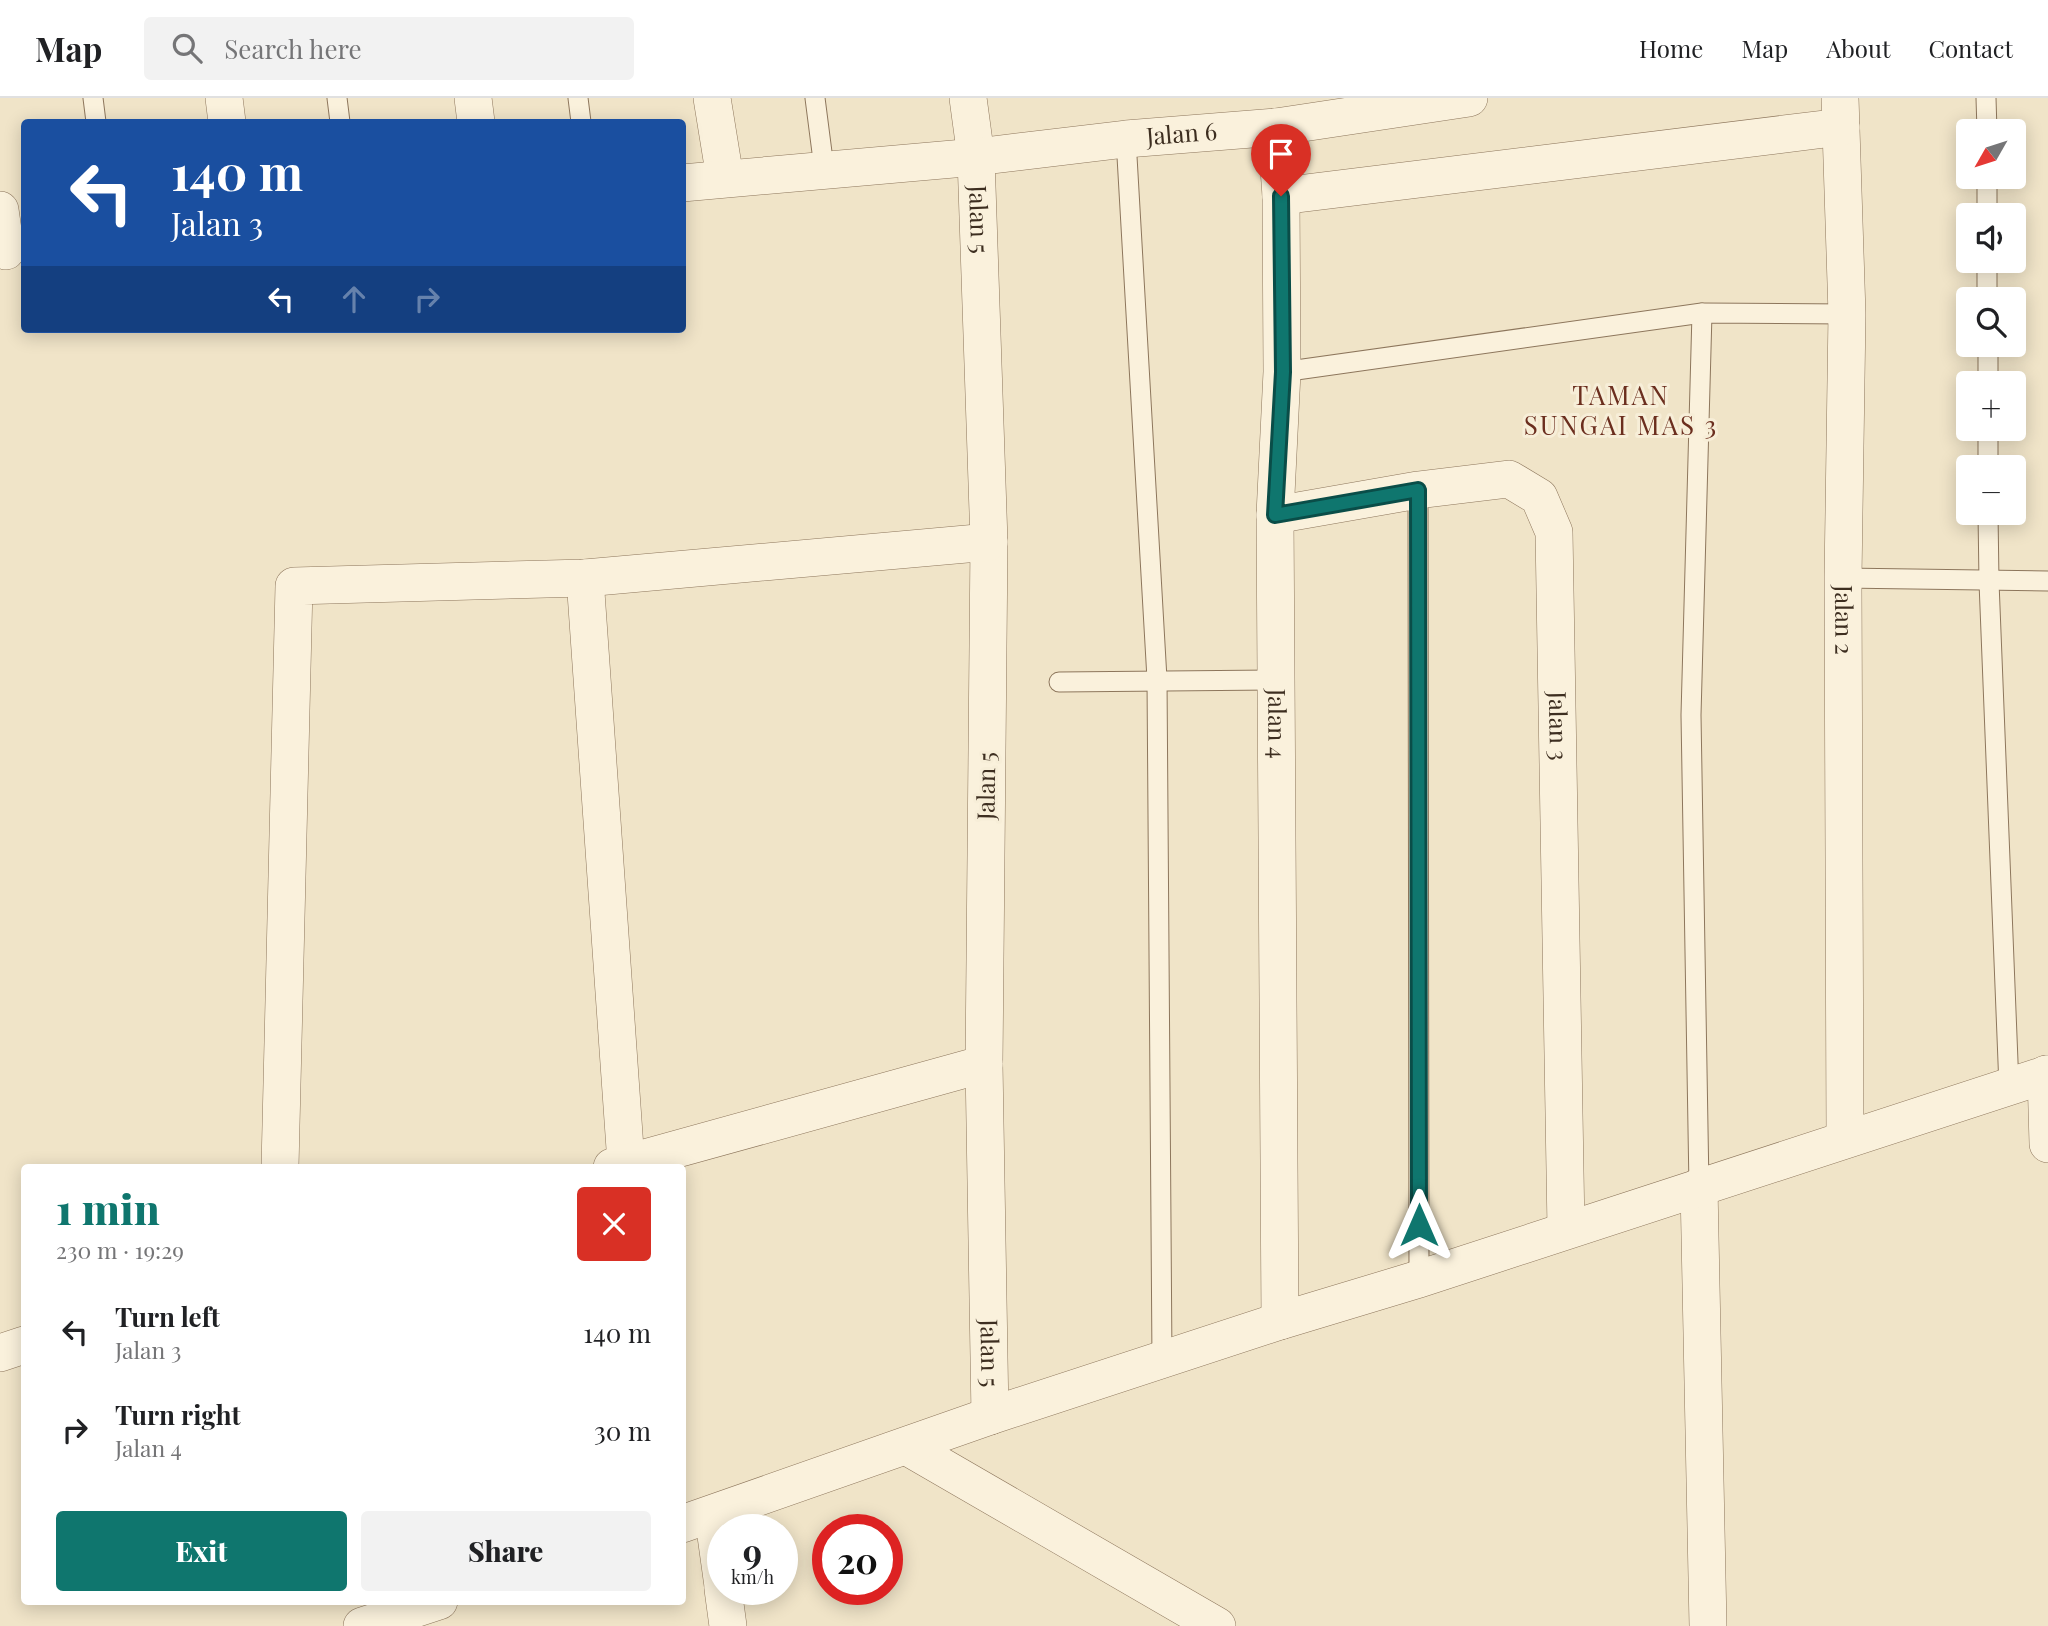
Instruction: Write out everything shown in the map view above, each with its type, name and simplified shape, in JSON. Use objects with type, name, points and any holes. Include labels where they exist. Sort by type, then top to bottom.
[{"type":"street","points":[[224,98],[228,119]]},
{"type":"street","points":[[473,98],[476,119]]},
{"type":"street","points":[[712,98],[725,178]]},
{"type":"street","name":"Jalan 5","points":[[968,98],[976,157],[989,542],[985,1064],[990,1416]]},
{"type":"street","name":"Jalan 6","points":[[686,183],[824,168],[976,157],[1126,139],[1276,127],[1469,98]]},
{"type":"street","points":[[1281,196],[1840,113]]},
{"type":"street","name":"Jalan 2","points":[[1840,113],[1847,314],[1843,578],[1845,1139]]},
{"type":"street","name":"Jalan 4","points":[[1276,127],[1281,196],[1283,372],[1275,515],[1280,1321]]},
{"type":"street","points":[[0,210],[10,251]]},
{"type":"street","name":"Jalan 3","points":[[1275,515],[1418,490],[1509,479],[1539,497],[1554,532],[1566,1229]]},
{"type":"street","points":[[280,1164],[294,586],[585,579],[989,542]]},
{"type":"street","points":[[585,579],[619,1164]]},
{"type":"street","points":[[623,1164],[985,1064]]},
{"type":"street","points":[[707,1543],[698,1519],[990,1416],[2047,1074],[2048,1144]]},
{"type":"street","points":[[1699,1187],[1708,1626]]},
{"type":"street","points":[[0,1353],[21,1346]]},
{"type":"street","points":[[906,1446],[1217,1626]]},
{"type":"street","points":[[362,1626],[427,1605]]},
{"type":"street","points":[[725,1605],[728,1626]]},
{"type":"lane","points":[[93,98],[96,119]]},
{"type":"lane","points":[[337,98],[340,119]]},
{"type":"lane","points":[[578,98],[581,119]]},
{"type":"lane","points":[[815,98],[824,168]]},
{"type":"lane","points":[[1986,98],[1987,119]]},
{"type":"lane","points":[[1126,139],[1157,680],[1161,1361]]},
{"type":"lane","points":[[1283,372],[1702,313],[1847,314]]},
{"type":"lane","points":[[1699,1187],[1691,715],[1702,313]]},
{"type":"lane","points":[[1418,490],[1419,1279]]},
{"type":"lane","points":[[1989,525],[2009,1087]]},
{"type":"lane","points":[[1843,578],[2048,581]]},
{"type":"lane","points":[[1059,682],[1276,680]]},
{"type":"district","name":"TAMAN SUNGAI MAS 3","points":[[1621,411]]},
{"type":"route","points":[[1281,196],[1283,372],[1275,515],[1418,490],[1419,1225]]}]
